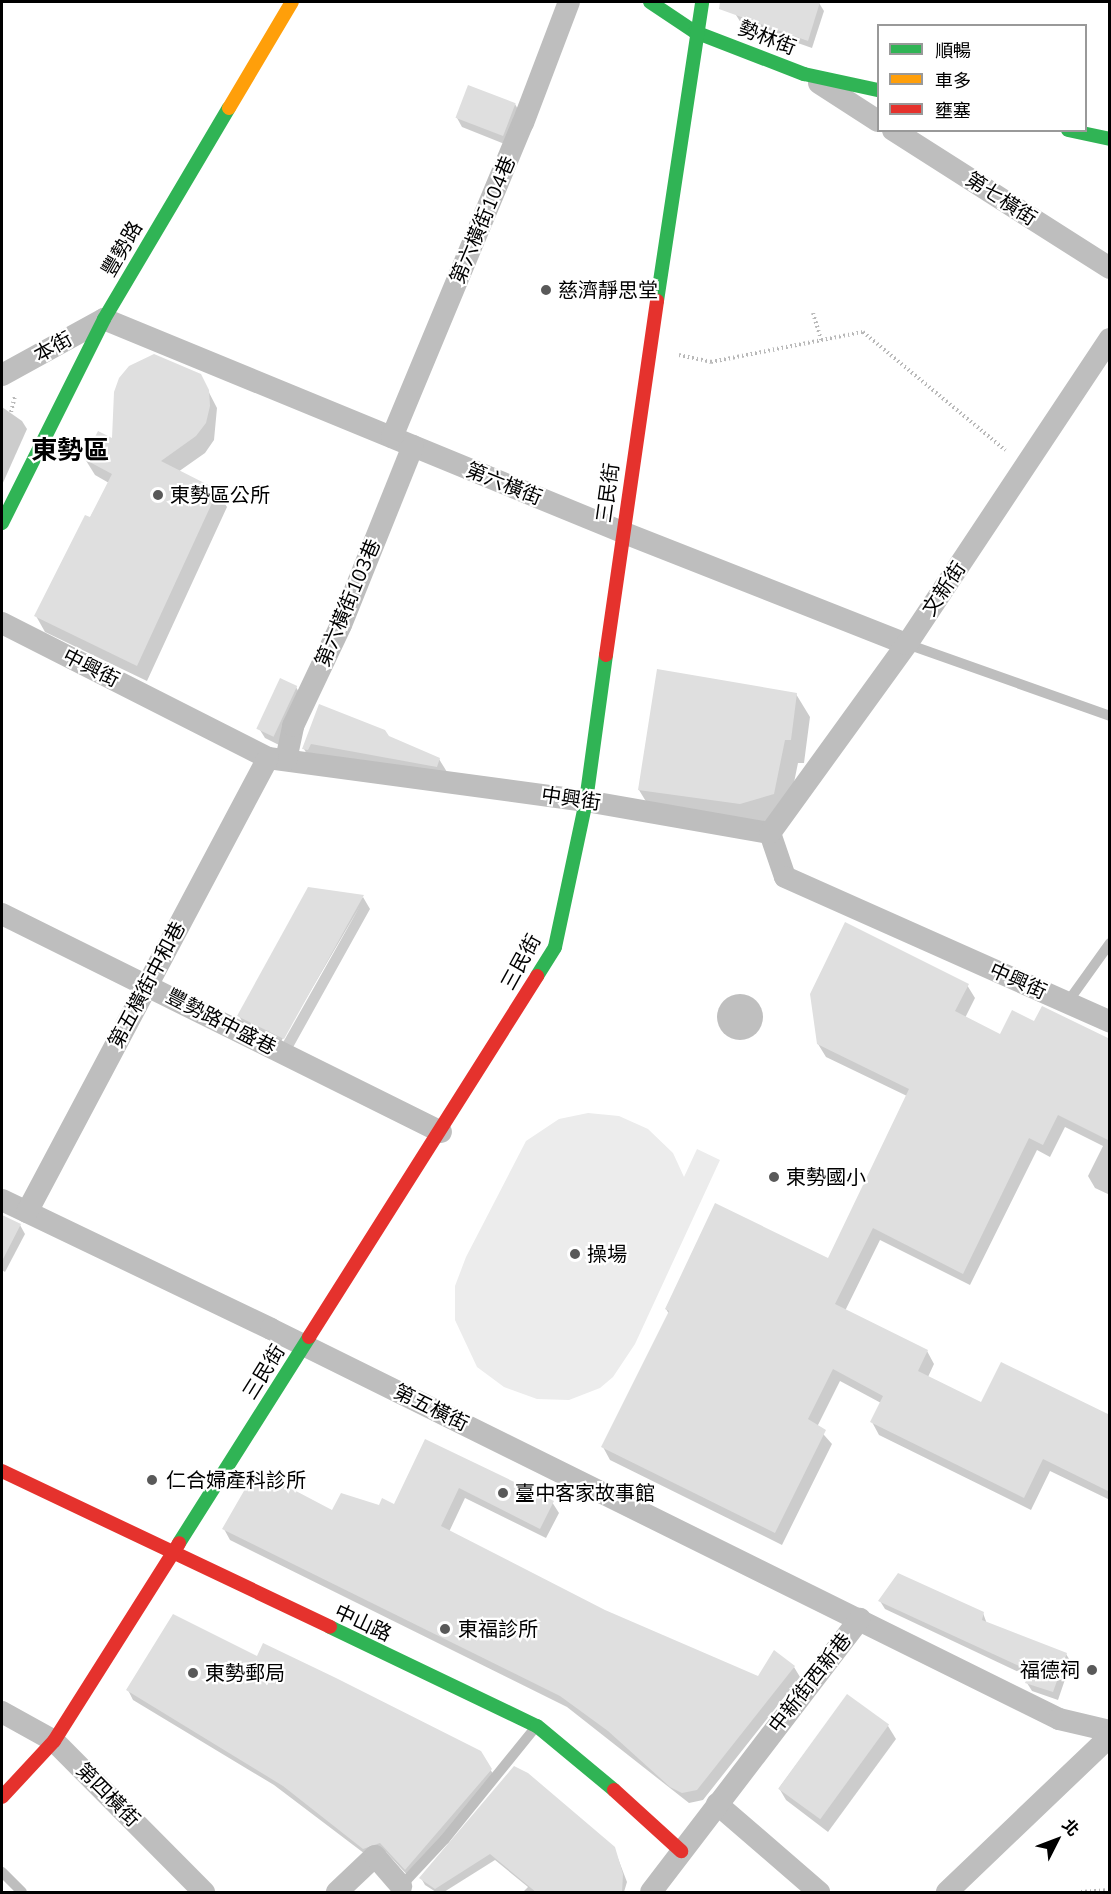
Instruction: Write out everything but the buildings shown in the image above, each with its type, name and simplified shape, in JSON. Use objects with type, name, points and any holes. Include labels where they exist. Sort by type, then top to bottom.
[{"type":"street","name":"豐勢路","points":[[2,524],[104,319],[292,2]]},
{"type":"street","name":"第六橫街104巷","points":[[392,437],[523,123],[569,2]]},
{"type":"street","name":"勢林街","points":[[650,2],[695,32],[804,74],[877,90]]},
{"type":"street","name":"三民街","points":[[2,1797],[54,1741],[174,1556],[555,947],[586,801],[622,532],[695,32],[702,2]]},
{"type":"street","points":[[804,74],[877,120]]},
{"type":"street","name":"第七橫街","points":[[896,132],[1110,268]]},
{"type":"street","points":[[1077,132],[1110,139]]},
{"type":"street","name":"本街","points":[[2,375],[104,319]]},
{"type":"street","name":"第六橫街","points":[[104,319],[622,532],[907,644]]},
{"type":"street","name":"文新街","points":[[770,833],[907,644],[1110,339]]},
{"type":"street","name":"第六橫街103巷","points":[[277,759],[340,625],[413,446]]},
{"type":"street","name":"中興街","points":[[2,623],[277,759],[586,801],[770,833],[785,877],[1110,1022]]},
{"type":"street","name":"第五橫街中和巷","points":[[27,1212],[147,985],[277,759]]},
{"type":"street","name":"豐勢路中盛巷","points":[[2,914],[441,1132]]},
{"type":"street","name":"第五橫街","points":[[2,1200],[304,1345],[860,1619]]},
{"type":"street","name":"中山路","points":[[2,1471],[174,1556],[537,1726],[568,1748],[681,1851]]},
{"type":"street","name":"中新街西新巷","points":[[651,1893],[860,1619],[1059,1719],[1110,1734]]},
{"type":"street","name":"第四橫街","points":[[2,1712],[54,1741],[204,1893]]},
{"type":"street","points":[[947,1893],[1110,1734]]},
{"type":"street","points":[[717,1804],[819,1893]]},
{"type":"street","points":[[337,1893],[375,1856],[401,1886]]},
{"type":"lane","points":[[907,644],[1110,716]]},
{"type":"lane","points":[[1067,1003],[1110,944]]},
{"type":"lane","points":[[401,1886],[445,1839],[537,1726]]},
{"type":"lane","points":[[2,1872],[22,1893]]},
{"type":"path","points":[[813,313],[821,340]]},
{"type":"path","points":[[649,348],[711,362],[862,332],[1025,467]]},
{"type":"path","points":[[1081,1893],[1109,1891]]},
{"type":"shaded area","points":[[740,994],[756,1001],[763,1017],[756,1033],[740,1040],[724,1033],[717,1017],[724,1001]]},
{"type":"shaded area","points":[[588,1113],[619,1116],[648,1129],[673,1153],[684,1177],[697,1149],[720,1160],[635,1344],[613,1377],[600,1388],[569,1400],[537,1399],[504,1387],[477,1367],[455,1320],[455,1286],[466,1257],[526,1141],[559,1119]]},
{"type":"traffic: fast","points":[[650,2],[695,32],[804,74],[877,90]]},
{"type":"traffic: fast","points":[[657,301],[702,2]]},
{"type":"traffic: fast","points":[[2,523],[104,319],[229,108]]},
{"type":"traffic: fast","points":[[1077,132],[1110,139]]},
{"type":"traffic: fast","points":[[537,976],[555,947],[586,801],[606,655]]},
{"type":"traffic: fast","points":[[179,1543],[309,1337]]},
{"type":"traffic: fast","points":[[330,1627],[537,1726],[614,1790]]},
{"type":"traffic: slow","points":[[229,108],[292,2]]},
{"type":"traffic: jam","points":[[606,655],[657,301]]},
{"type":"traffic: jam","points":[[309,1337],[537,976]]},
{"type":"traffic: jam","points":[[2,1471],[330,1627]]},
{"type":"traffic: jam","points":[[2,1797],[54,1741],[179,1543]]},
{"type":"traffic: jam","points":[[614,1790],[681,1851]]},
{"type":"place","name":"慈濟靜思堂","points":[[546,290]]},
{"type":"place","name":"東勢區公所","points":[[158,495]]},
{"type":"place","name":"東勢國小","points":[[774,1177]]},
{"type":"place","name":"操場","points":[[575,1254]]},
{"type":"place","name":"仁合婦產科診所","points":[[152,1480]]},
{"type":"place","name":"臺中客家故事館","points":[[503,1493]]},
{"type":"place","name":"東福診所","points":[[445,1629]]},
{"type":"place","name":"福德祠","points":[[1092,1670]]},
{"type":"place","name":"東勢郵局","points":[[193,1673]]},
{"type":"district","name":"東勢區","points":[[70,451]]}]
